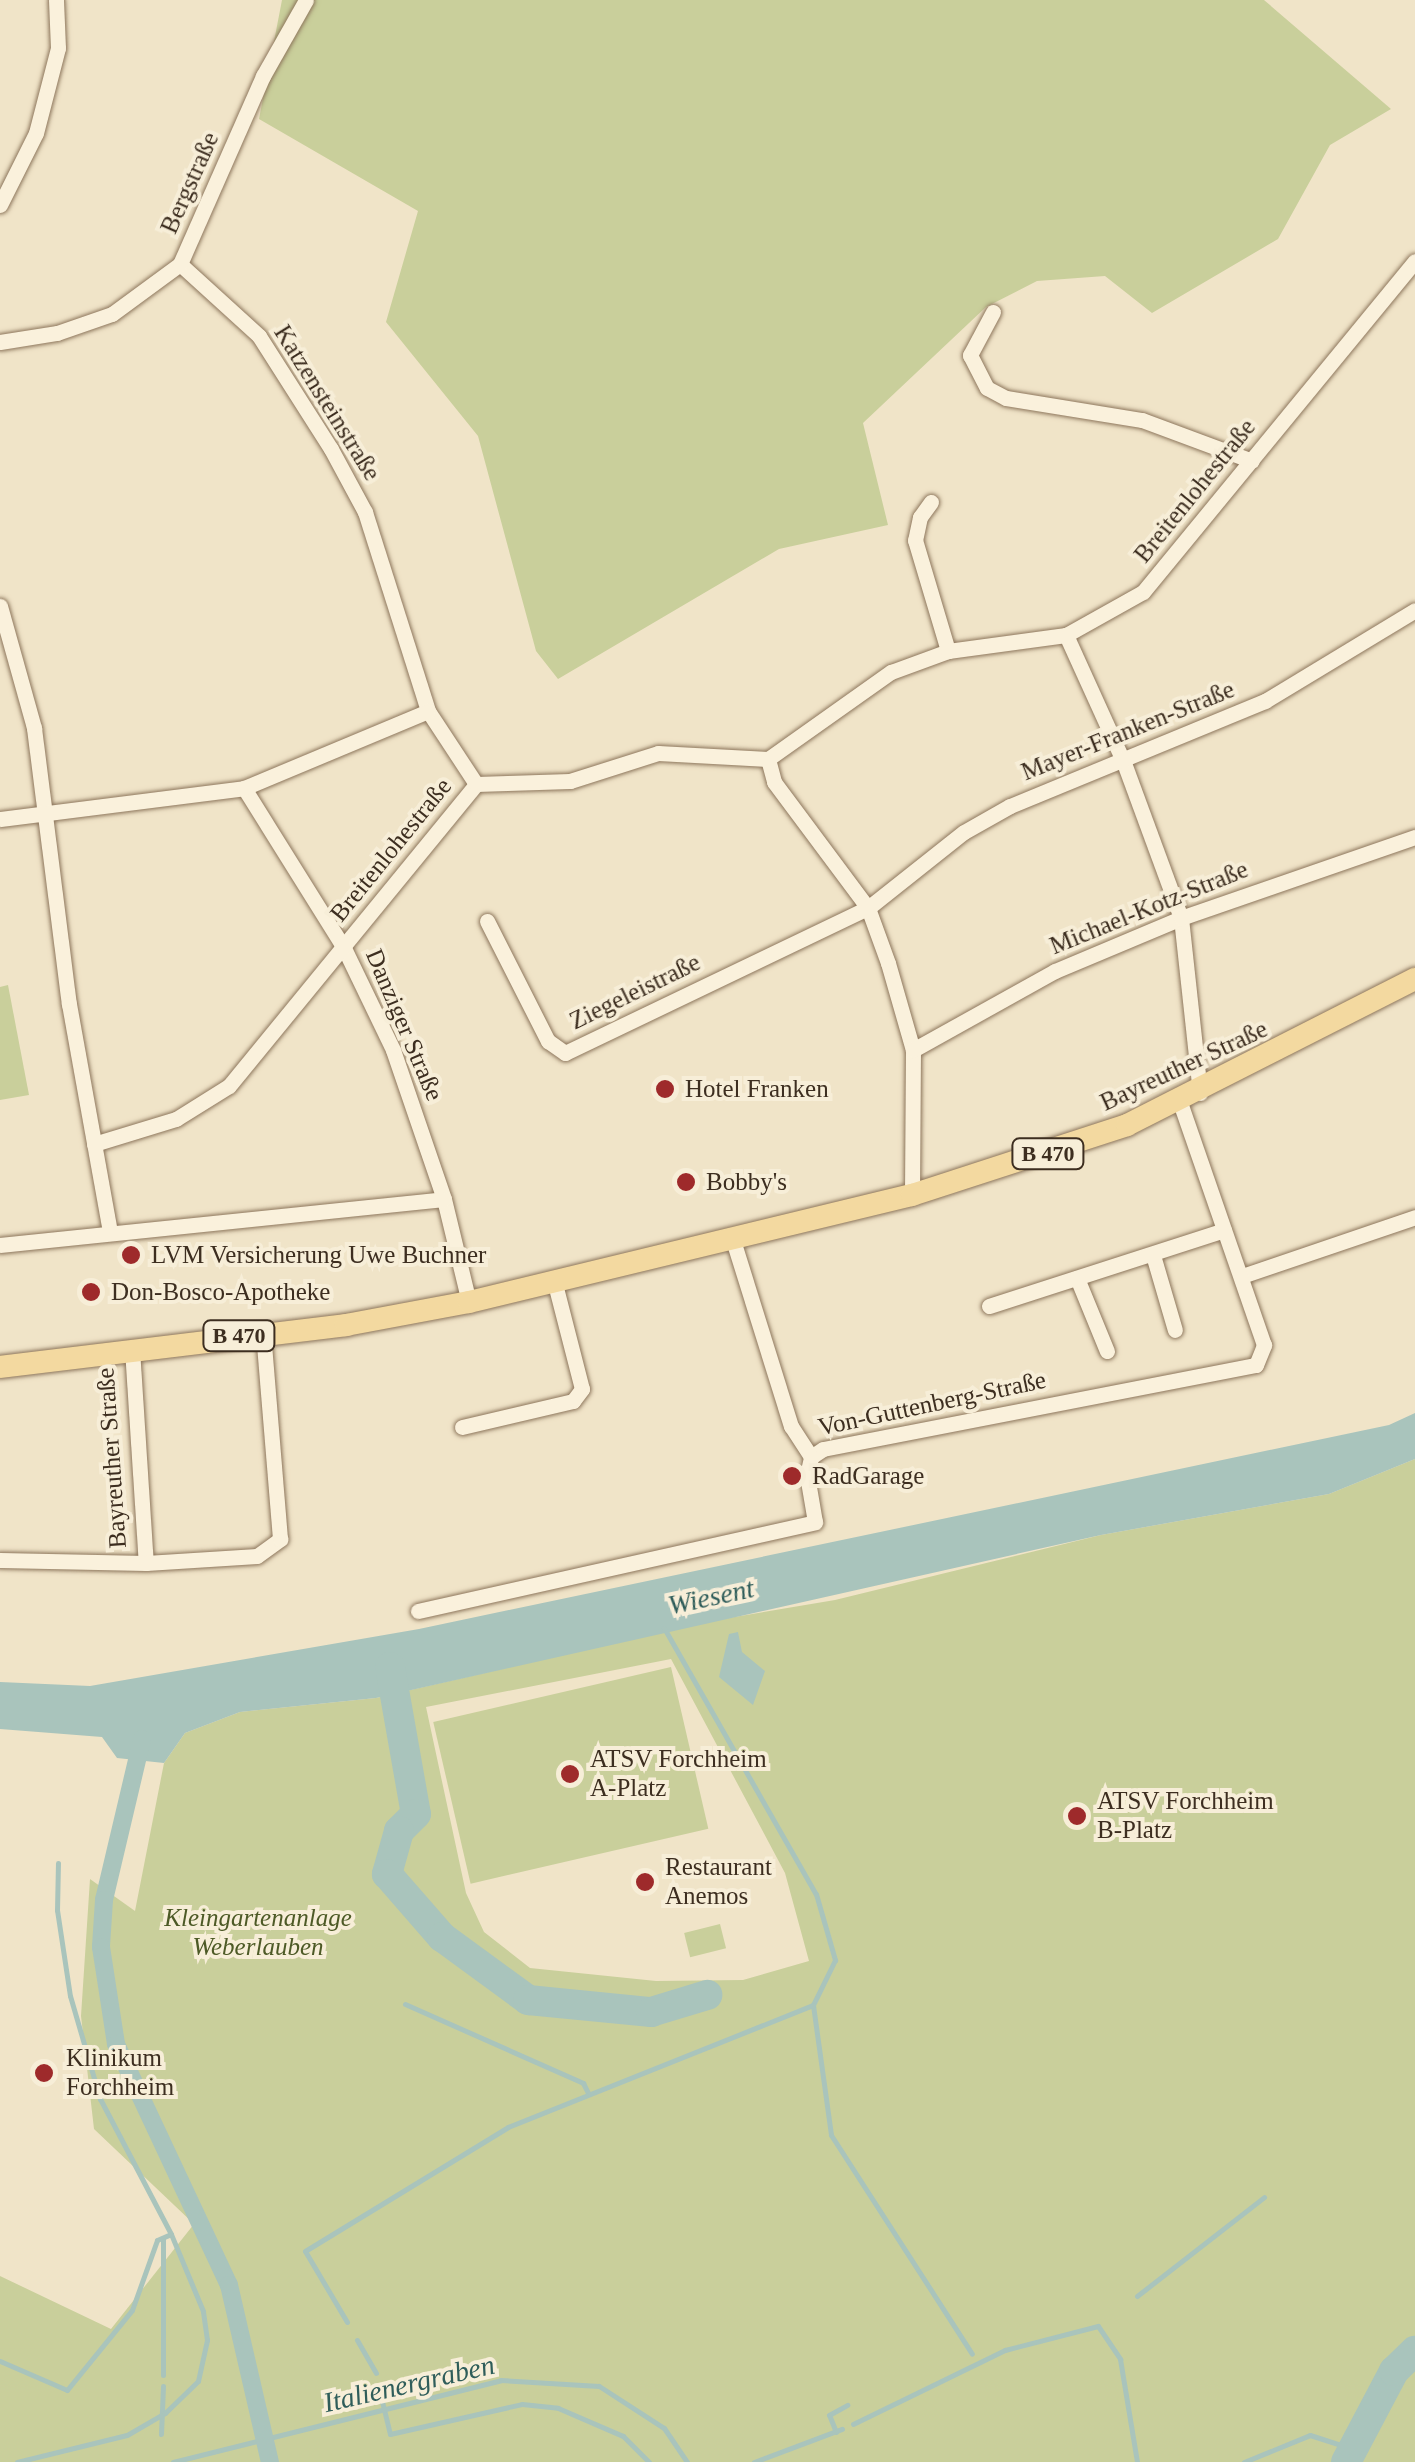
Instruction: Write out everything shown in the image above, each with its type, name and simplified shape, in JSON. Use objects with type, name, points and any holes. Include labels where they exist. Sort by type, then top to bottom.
[{"type":"main road","name":"Bayreuther Straße","points":[[0,1367],[469,1302],[912,1195],[1043,1156],[1190,1097],[1415,979]]},
{"type":"street","points":[[0,205],[36,133],[58,48],[56,0]]},
{"type":"street","name":"Bergstraße","points":[[0,342],[58,333],[112,314],[180,264],[263,76],[306,0]]},
{"type":"street","name":"Breitenlohestraße","points":[[94,1144],[176,1119],[229,1086],[476,784],[570,781],[658,753],[768,759],[891,672],[948,651],[1066,634],[1143,592],[1415,260]]},
{"type":"street","name":"Katzensteinstraße","points":[[180,264],[258,336],[332,448],[365,512],[428,710],[476,784]]},
{"type":"street","points":[[993,312],[970,355],[987,388],[1006,398],[1142,420],[1252,461]]},
{"type":"street","points":[[931,502],[920,517],[915,540],[948,651]]},
{"type":"street","points":[[0,606],[34,728],[44,817],[110,1232]]},
{"type":"street","name":"Mayer-Franken-Straße","points":[[868,908],[964,832],[1010,806],[1124,764],[1264,701],[1415,610]]},
{"type":"street","name":"Von-Guttenberg-Straße","points":[[418,1611],[815,1522],[807,1475],[811,1458],[841,1445],[1256,1364],[1264,1345],[1224,1230],[1190,1097],[1181,918],[1124,764],[1066,634]]},
{"type":"street","points":[[0,820],[244,788],[428,710]]},
{"type":"street","points":[[768,759],[774,782],[868,908],[913,1050],[912,1195]]},
{"type":"street","name":"Danziger Straße","points":[[244,788],[344,948],[393,1050],[444,1199],[469,1302]]},
{"type":"street","name":"Michael-Kotz-Straße","points":[[913,1050],[1055,971],[1181,918],[1415,836]]},
{"type":"street","name":"Ziegeleistraße","points":[[487,921],[548,1042],[566,1053],[868,908]]},
{"type":"street","points":[[0,1244],[444,1199]]},
{"type":"street","points":[[1242,1276],[1415,1217]]},
{"type":"street","points":[[988,1306],[1224,1230]]},
{"type":"street","points":[[734,1240],[791,1426],[811,1458]]},
{"type":"street","points":[[1153,1255],[1175,1330]]},
{"type":"street","points":[[1077,1278],[1108,1351]]},
{"type":"street","points":[[462,1426],[573,1402],[582,1389],[555,1284]]},
{"type":"street","points":[[0,1560],[146,1564],[257,1556],[280,1539],[263,1333]]},
{"type":"street","name":"Bayreuther Straße","points":[[132,1349],[146,1564]]},
{"type":"green space","points":[[282,0],[1264,0],[1391,109],[1330,145],[1278,239],[1152,313],[1105,276],[1037,281],[986,307],[863,423],[888,525],[779,549],[558,679],[536,651],[478,436],[386,322],[418,211],[259,119]]},
{"type":"green space","points":[[8,985],[29,1095],[0,1100],[0,987]]},
{"type":"green space","name":"Kleingartenanlage Weberlauben","points":[[1415,1459],[1415,2462],[0,2462],[0,2276],[111,2329],[194,2224],[94,2129],[81,2016],[90,1879],[135,1911],[164,1763],[185,1733],[240,1712],[376,1698],[705,1622],[835,1600],[1101,1535],[1329,1494]],"holes":[[[671,1659],[785,1873],[809,1961],[743,1980],[656,1981],[530,1968],[484,1932],[466,1893],[426,1707]]]},
{"type":"green space","name":"ATSV Forchheim A-Platz","points":[[671,1667],[708,1829],[471,1884],[433,1722]]},
{"type":"green space","points":[[720,1924],[726,1948],[690,1957],[684,1933]]},
{"type":"water","name":"Wiesent","points":[[1415,1413],[1415,1459],[1329,1494],[1101,1535],[376,1698],[240,1712],[185,1733],[164,1763],[117,1758],[102,1737],[0,1729],[0,1682],[90,1686],[419,1629],[1389,1425]]},
{"type":"water","points":[[738,1632],[742,1652],[765,1671],[753,1705],[719,1677],[729,1634]]},
{"type":"waterway","name":"Wiesent","points":[[664,1628],[816,1894],[835,1960],[813,2005],[831,2135],[972,2354]]},
{"type":"waterway","points":[[390,1667],[416,1814],[399,1831],[387,1874],[442,1937],[528,2000],[651,2012],[707,1995]]},
{"type":"waterway","points":[[142,1739],[104,1900],[101,1947],[116,2044],[229,2285],[270,2462]]},
{"type":"waterway","points":[[17,2462],[127,2435],[165,2413],[198,2381],[207,2340],[203,2311],[171,2234],[100,2099],[70,1996],[57,1910],[58,1863]]},
{"type":"waterway","points":[[405,2004],[583,2083],[588,2093]]},
{"type":"waterway","points":[[347,2322],[305,2251],[508,2127],[813,2005]]},
{"type":"waterway","points":[[1137,2296],[1264,2197]]},
{"type":"waterway","points":[[0,2361],[67,2390],[132,2310],[157,2240],[171,2234]]},
{"type":"waterway","points":[[163,2239],[163,2375]]},
{"type":"waterway","points":[[853,2424],[1005,2350],[1098,2326],[1120,2359],[1137,2462]]},
{"type":"waterway","points":[[357,2340],[376,2373]]},
{"type":"waterway","points":[[1346,2462],[1394,2371],[1415,2351]]},
{"type":"waterway","name":"Italienergraben","points":[[173,2462],[501,2380],[599,2386],[664,2428],[687,2462]]},
{"type":"waterway","points":[[161,2434],[163,2386]]},
{"type":"waterway","points":[[380,2393],[390,2434],[522,2404],[558,2408],[623,2436],[649,2462]]},
{"type":"waterway","points":[[836,2432],[829,2415],[847,2405]]},
{"type":"waterway","points":[[754,2462],[842,2429]]},
{"type":"waterway","name":"Italienergraben","points":[[1244,2462],[1310,2435],[1353,2449]]},
{"type":"place","name":"Hotel Franken","points":[[665,1089]]},
{"type":"place","name":"Bobby's","points":[[686,1182]]},
{"type":"place","name":"LVM Versicherung Uwe Buchner","points":[[131,1255]]},
{"type":"place","name":"Don-Bosco-Apotheke","points":[[91,1292]]},
{"type":"place","name":"RadGarage","points":[[792,1476]]},
{"type":"place","name":"ATSV Forchheim A-Platz","points":[[570,1774]]},
{"type":"place","name":"ATSV Forchheim B-Platz","points":[[1077,1816]]},
{"type":"place","name":"Restaurant Anemos","points":[[645,1882]]},
{"type":"place","name":"Klinikum Forchheim","points":[[44,2073]]}]
